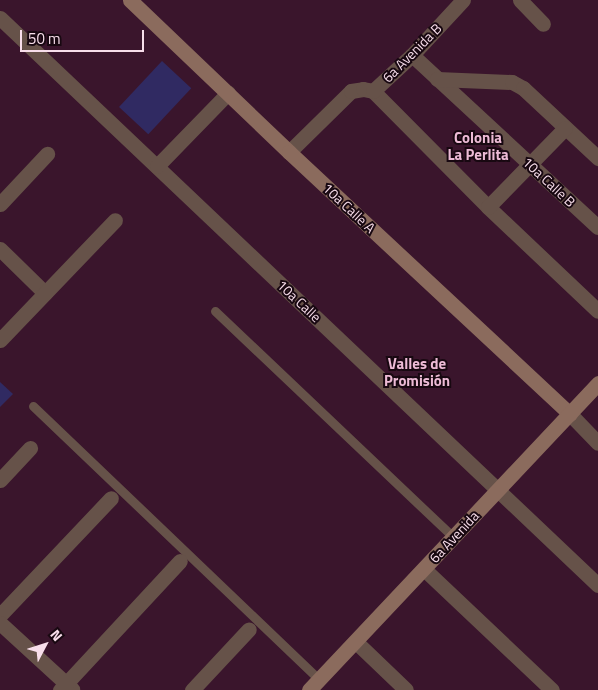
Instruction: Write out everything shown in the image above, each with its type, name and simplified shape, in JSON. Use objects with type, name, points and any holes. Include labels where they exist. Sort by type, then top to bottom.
[{"type":"street","name":"10a Calle A","points":[[130,0],[289,152],[570,414]]},
{"type":"street","name":"6a Avenida B","points":[[289,152],[351,91],[363,88],[373,91],[412,55],[463,0]]},
{"type":"street","points":[[520,0],[543,24]]},
{"type":"street","name":"10a Calle","points":[[0,18],[598,585]]},
{"type":"street","name":"10a Calle B","points":[[412,55],[598,227]]},
{"type":"street","points":[[437,78],[512,82],[523,88],[598,158]]},
{"type":"street","points":[[373,91],[488,207],[598,311]]},
{"type":"street","points":[[156,166],[228,93]]},
{"type":"street","points":[[488,207],[565,128]]},
{"type":"street","points":[[0,204],[47,154]]},
{"type":"street","points":[[0,340],[115,220]]},
{"type":"street","points":[[0,249],[46,293]]},
{"type":"street","name":"6a Avenida","points":[[314,685],[424,569],[452,536],[498,490],[598,383]]},
{"type":"street","points":[[570,414],[598,443]]},
{"type":"street","points":[[0,480],[30,448]]},
{"type":"street","points":[[0,615],[111,498]]},
{"type":"street","points":[[0,623],[66,688],[180,561]]},
{"type":"street","points":[[424,569],[552,690]]},
{"type":"street","points":[[192,690],[249,629]]},
{"type":"street","points":[[356,642],[406,690]]},
{"type":"lane","points":[[214,311],[452,536]]},
{"type":"lane","points":[[33,406],[314,685]]},
{"type":"shaded area","points":[[162,61],[191,88],[148,134],[119,107]]},
{"type":"shaded area","points":[[0,382],[13,394],[0,407]]},
{"type":"district","name":"Colonia La Perlita","points":[[478,146]]},
{"type":"district","name":"Valles de Promisión","points":[[417,372]]}]
